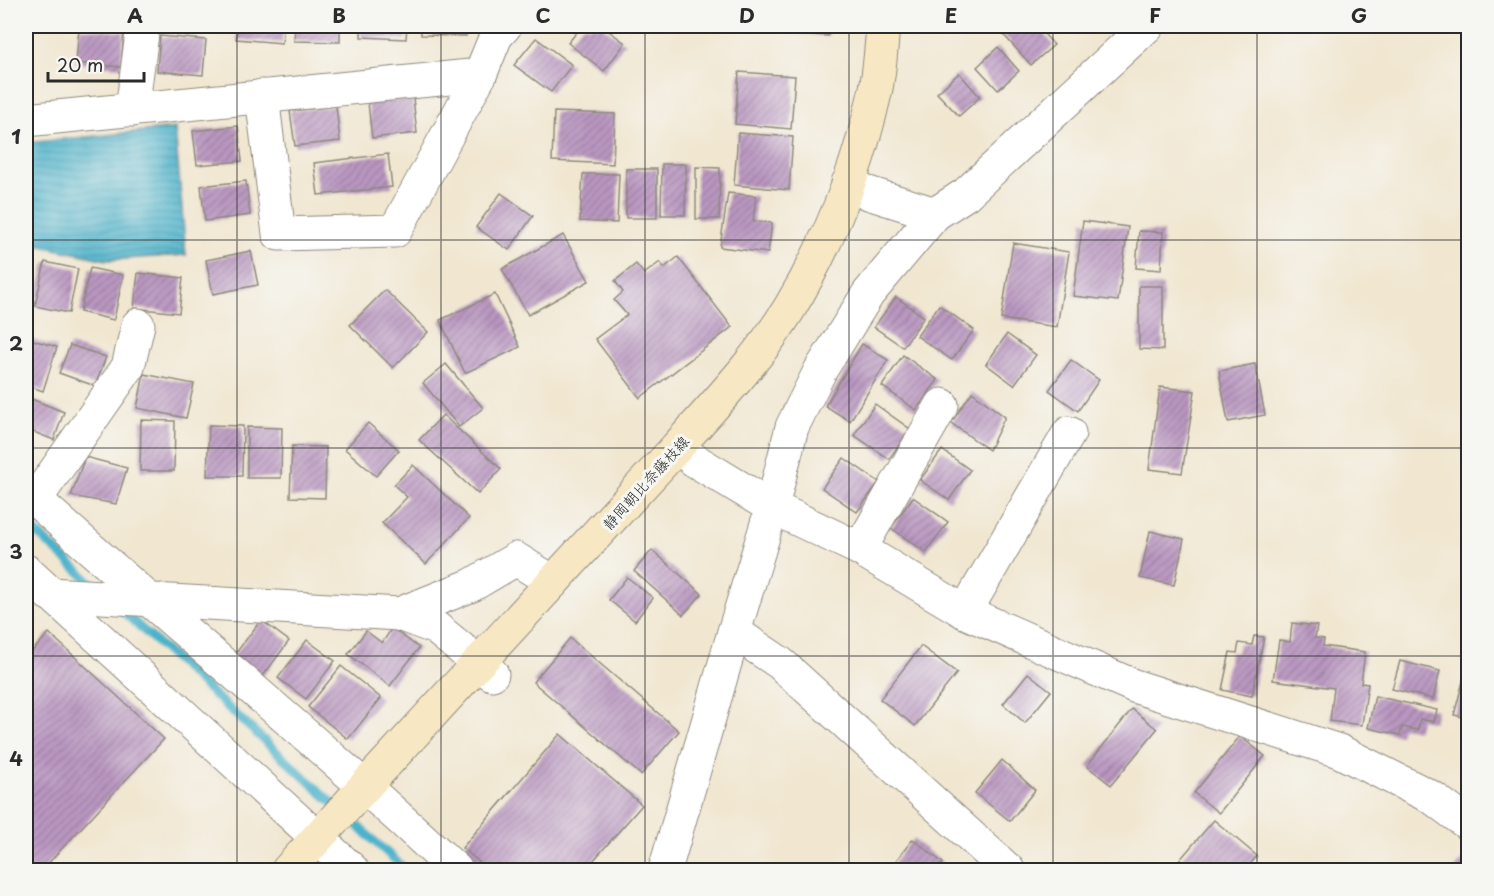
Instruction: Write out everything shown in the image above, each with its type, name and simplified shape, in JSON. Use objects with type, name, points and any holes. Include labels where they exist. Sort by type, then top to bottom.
[{"type":"main road","name":"静岡朝比奈藤枝線","points":[[856,187],[875,92],[883,26]]},
{"type":"main road","name":"静岡朝比奈藤枝線","points":[[288,870],[329,858],[373,793],[686,454],[788,309],[831,228],[856,187],[874,169],[894,96],[903,26]]},
{"type":"main road","name":"静岡朝比奈藤枝線","points":[[486,668],[553,582],[686,454]]},
{"type":"street","points":[[132,110],[143,26]]},
{"type":"street","points":[[262,96],[279,234],[395,231],[480,75],[496,36],[505,26]]},
{"type":"street","points":[[665,870],[772,507],[792,428],[820,371],[868,294],[935,214],[966,194],[1142,27]]},
{"type":"street","points":[[26,120],[480,75]]},
{"type":"street","points":[[856,187],[935,214]]},
{"type":"street","points":[[138,325],[128,367],[30,495],[147,600],[373,793],[456,870]]},
{"type":"street","points":[[860,549],[942,405]]},
{"type":"street","points":[[965,612],[1069,434]]},
{"type":"street","points":[[686,454],[772,507],[860,549],[965,612],[1134,686],[1339,751],[1433,798],[1468,824]]},
{"type":"street","points":[[399,614],[472,585],[516,559],[553,582]]},
{"type":"street","points":[[26,571],[329,858]]},
{"type":"street","points":[[49,594],[399,614],[436,628],[486,668]]},
{"type":"street","points":[[734,632],[780,663],[1008,870]]},
{"type":"water","points":[[175,128],[186,255],[107,260],[26,243],[26,143]]},
{"type":"building","points":[[238,26],[284,26],[282,43],[236,39]]},
{"type":"building","points":[[295,26],[340,26],[340,42],[294,41]]},
{"type":"building","points":[[361,26],[407,26],[406,39],[361,37]]},
{"type":"building","points":[[421,26],[467,26],[466,36],[421,35]]},
{"type":"building","points":[[582,26],[602,26],[625,43],[604,71],[568,43]]},
{"type":"building","points":[[788,26],[829,26],[828,36],[788,33]]},
{"type":"building","points":[[1011,26],[1037,26],[1054,45],[1031,65],[1002,33]]},
{"type":"building","points":[[79,28],[124,32],[121,67],[76,63]]},
{"type":"building","points":[[160,36],[206,40],[203,75],[157,71]]},
{"type":"building","points":[[536,38],[572,65],[551,92],[514,65]]},
{"type":"building","points":[[998,47],[1019,71],[998,90],[977,67]]},
{"type":"building","points":[[739,72],[795,76],[791,129],[735,124]]},
{"type":"building","points":[[959,73],[980,97],[959,116],[937,93]]},
{"type":"building","points":[[413,98],[417,133],[372,138],[368,103]]},
{"type":"building","points":[[336,106],[340,141],[295,146],[290,111]]},
{"type":"building","points":[[554,112],[615,114],[613,164],[552,161]]},
{"type":"building","points":[[238,126],[242,161],[197,165],[193,131]]},
{"type":"building","points":[[738,133],[793,137],[789,190],[734,185]]},
{"type":"building","points":[[388,154],[392,187],[318,195],[314,163]]},
{"type":"building","points":[[662,164],[686,164],[685,215],[661,215]]},
{"type":"building","points":[[696,167],[720,168],[719,219],[696,219]]},
{"type":"building","points":[[626,169],[657,169],[657,218],[626,218]]},
{"type":"building","points":[[583,174],[619,174],[617,223],[580,221]]},
{"type":"building","points":[[246,181],[250,215],[205,221],[201,186]]},
{"type":"building","points":[[501,193],[533,216],[509,250],[476,227]]},
{"type":"building","points":[[728,193],[756,196],[753,221],[772,223],[768,253],[720,247]]},
{"type":"building","points":[[1083,221],[1128,227],[1118,301],[1073,296]]},
{"type":"building","points":[[1139,231],[1163,232],[1161,270],[1136,268]]},
{"type":"building","points":[[563,235],[589,281],[528,315],[502,269]]},
{"type":"building","points":[[1013,243],[1069,252],[1057,327],[1001,319]]},
{"type":"building","points":[[251,251],[258,285],[213,294],[206,260]]},
{"type":"building","points":[[678,257],[732,327],[640,398],[595,339],[627,315],[614,300],[623,292],[615,281],[636,264],[644,274],[660,262],[664,268]]},
{"type":"building","points":[[45,262],[78,269],[69,313],[35,306]]},
{"type":"building","points":[[90,268],[123,275],[114,320],[80,312]]},
{"type":"building","points":[[138,273],[183,278],[179,313],[134,308]]},
{"type":"building","points":[[1139,286],[1163,286],[1163,350],[1139,349]]},
{"type":"building","points":[[385,290],[428,332],[393,368],[350,325]]},
{"type":"building","points":[[495,294],[520,347],[465,373],[440,320]]},
{"type":"building","points":[[896,297],[924,317],[903,347],[874,327]]},
{"type":"building","points":[[939,305],[974,330],[952,360],[917,336]]},
{"type":"building","points":[[1007,334],[1036,355],[1014,385],[986,364]]},
{"type":"building","points":[[26,338],[57,347],[43,391],[26,385]]},
{"type":"building","points":[[862,344],[888,360],[850,421],[825,406]]},
{"type":"building","points":[[70,345],[106,357],[95,386],[59,373]]},
{"type":"building","points":[[903,355],[938,380],[916,410],[882,386]]},
{"type":"building","points":[[1071,360],[1099,380],[1078,411],[1049,390]]},
{"type":"building","points":[[446,364],[483,408],[459,427],[423,383]]},
{"type":"building","points":[[1255,364],[1265,415],[1228,422],[1219,371]]},
{"type":"building","points":[[144,374],[194,384],[186,418],[137,408]]},
{"type":"building","points":[[1160,387],[1195,391],[1182,473],[1149,469]]},
{"type":"building","points":[[972,392],[1005,417],[989,450],[951,423]]},
{"type":"building","points":[[29,398],[64,412],[54,440],[26,429],[26,408]]},
{"type":"building","points":[[875,404],[910,429],[889,459],[854,435]]},
{"type":"building","points":[[443,415],[501,469],[478,494],[419,440]]},
{"type":"building","points":[[141,420],[175,421],[174,471],[140,471]]},
{"type":"building","points":[[368,423],[399,450],[376,476],[345,449]]},
{"type":"building","points":[[209,425],[243,426],[242,476],[207,476]]},
{"type":"building","points":[[247,427],[282,428],[281,478],[247,478]]},
{"type":"building","points":[[292,446],[326,447],[325,498],[290,497]]},
{"type":"building","points":[[942,450],[970,470],[949,500],[920,480]]},
{"type":"building","points":[[85,457],[127,468],[116,504],[71,496]]},
{"type":"building","points":[[844,458],[879,482],[857,512],[822,488]]},
{"type":"building","points":[[413,465],[469,518],[426,564],[382,523],[407,497],[394,485]]},
{"type":"building","points":[[913,497],[948,522],[926,552],[891,528]]},
{"type":"building","points":[[1150,531],[1184,539],[1174,585],[1140,578]]},
{"type":"building","points":[[652,550],[702,594],[683,615],[634,571]]},
{"type":"building","points":[[627,577],[653,598],[635,621],[609,600]]},
{"type":"building","points":[[261,620],[289,641],[260,680],[232,658]]},
{"type":"building","points":[[1292,623],[1317,626],[1315,638],[1324,639],[1323,646],[1365,652],[1361,683],[1368,684],[1362,725],[1330,721],[1334,688],[1273,680],[1279,640],[1290,642]]},
{"type":"building","points":[[392,628],[419,648],[390,686],[348,654],[366,631],[382,643]]},
{"type":"building","points":[[49,633],[164,739],[42,870],[26,870],[26,658]]},
{"type":"building","points":[[1254,636],[1264,637],[1252,696],[1222,690],[1230,652],[1237,653],[1239,643],[1252,645]]},
{"type":"building","points":[[570,638],[679,731],[641,775],[533,682]]},
{"type":"building","points":[[307,640],[335,661],[306,699],[278,678]]},
{"type":"building","points":[[921,646],[957,673],[915,726],[880,699]]},
{"type":"building","points":[[1400,661],[1440,671],[1433,699],[1392,689]]},
{"type":"building","points":[[341,666],[381,698],[348,739],[308,707]]},
{"type":"building","points":[[1466,670],[1468,671],[1468,718],[1454,715]]},
{"type":"building","points":[[1028,673],[1051,691],[1025,723],[1003,704]]},
{"type":"building","points":[[1375,696],[1437,710],[1434,722],[1420,719],[1418,730],[1402,727],[1400,735],[1368,728]]},
{"type":"building","points":[[1132,709],[1157,729],[1111,785],[1087,766]]},
{"type":"building","points":[[560,734],[642,805],[585,870],[489,870],[462,848]]},
{"type":"building","points":[[1240,736],[1265,756],[1219,813],[1194,793]]},
{"type":"building","points":[[1002,760],[1035,790],[1010,821],[975,793]]},
{"type":"building","points":[[1214,820],[1257,856],[1245,870],[1214,870],[1212,868],[1210,870],[1171,870]]},
{"type":"building","points":[[913,839],[943,863],[937,870],[902,870],[893,864]]},
{"type":"building","points":[[1468,854],[1468,870],[1454,870]]},
{"type":"waterway","points":[[26,523],[97,588]]},
{"type":"waterway","points":[[118,607],[406,870]]}]
